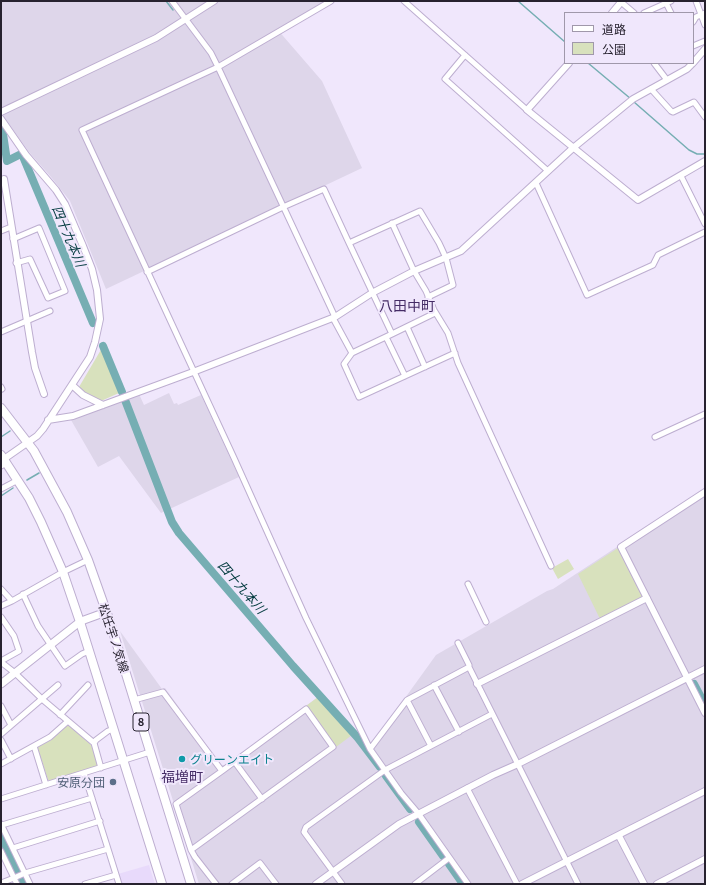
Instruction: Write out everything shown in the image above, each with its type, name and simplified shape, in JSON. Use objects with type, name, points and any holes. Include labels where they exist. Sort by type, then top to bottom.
[{"type":"main road","name":"松任宇ノ気線","points":[[1,408],[37,456],[67,512],[88,560],[134,700],[191,884]]},
{"type":"main road","points":[[2,459],[18,480],[41,522],[63,572],[162,884]]},
{"type":"main road","points":[[1,684],[80,622],[106,612]]},
{"type":"street","points":[[172,1],[211,53],[334,318],[352,353]]},
{"type":"street","points":[[1,112],[156,38],[214,1]]},
{"type":"street","points":[[331,1],[218,67],[82,130],[306,618],[370,749],[401,793],[418,813],[468,884]]},
{"type":"street","points":[[404,1],[527,110],[638,200],[705,161]]},
{"type":"street","points":[[696,1],[703,14],[705,25]]},
{"type":"street","points":[[613,12],[622,2],[633,12]]},
{"type":"street","points":[[647,12],[668,2],[671,12]]},
{"type":"street","points":[[694,20],[696,16],[703,14]]},
{"type":"street","points":[[694,46],[705,41]]},
{"type":"street","points":[[694,62],[705,51]]},
{"type":"street","points":[[465,55],[445,79],[548,171]]},
{"type":"street","points":[[527,110],[568,64]]},
{"type":"street","points":[[655,64],[667,80]]},
{"type":"street","points":[[48,420],[73,416],[194,372],[334,318],[372,293],[414,271],[462,251],[573,148],[631,100],[687,70],[692,64]]},
{"type":"street","points":[[651,89],[671,111],[673,112],[694,102],[705,117]]},
{"type":"street","points":[[1,119],[26,155],[56,190],[65,204],[83,246],[98,290],[100,319],[90,357],[43,429],[37,436],[2,459]]},
{"type":"street","points":[[681,176],[705,224]]},
{"type":"street","points":[[2,180],[35,368],[44,394]]},
{"type":"street","points":[[536,183],[587,295],[653,265],[658,255],[705,232]]},
{"type":"street","points":[[147,272],[283,207],[324,190],[392,334]]},
{"type":"street","points":[[349,243],[420,211],[446,258],[453,285],[428,297]]},
{"type":"street","points":[[392,223],[435,313],[448,334],[455,353],[551,566]]},
{"type":"street","points":[[1,231],[11,227]]},
{"type":"street","points":[[13,239],[39,228],[65,291],[48,298],[30,259],[16,263]]},
{"type":"street","points":[[1,332],[50,310]]},
{"type":"street","points":[[435,313],[352,353],[344,364],[359,397],[455,353]]},
{"type":"street","points":[[407,326],[425,367]]},
{"type":"street","points":[[386,337],[405,376]]},
{"type":"street","points":[[72,385],[82,395],[103,405]]},
{"type":"street","points":[[654,437],[705,414]]},
{"type":"street","points":[[1,489],[18,480]]},
{"type":"street","points":[[705,492],[622,548],[705,713]]},
{"type":"street","points":[[1,606],[88,560]]},
{"type":"street","points":[[468,584],[486,622]]},
{"type":"street","points":[[1,589],[12,601]]},
{"type":"street","points":[[23,594],[38,626],[50,646],[65,666],[89,651]]},
{"type":"street","points":[[477,684],[648,598]]},
{"type":"street","points":[[1,617],[14,636],[19,651],[1,662],[68,722],[94,743],[101,768]]},
{"type":"street","points":[[458,643],[477,684],[578,884]]},
{"type":"street","points":[[370,749],[406,700],[469,667]]},
{"type":"street","points":[[316,884],[398,824],[705,669]]},
{"type":"street","points":[[1,734],[58,685]]},
{"type":"street","points":[[60,715],[88,685]]},
{"type":"street","points":[[434,685],[458,732]]},
{"type":"street","points":[[134,700],[163,692],[222,770]]},
{"type":"street","points":[[406,700],[431,746]]},
{"type":"street","points":[[1,706],[11,725]]},
{"type":"street","points":[[191,850],[333,747],[306,709],[176,804],[191,850],[216,884]]},
{"type":"street","points":[[342,884],[304,832],[306,827],[385,770],[492,714]]},
{"type":"street","points":[[1,764],[50,737],[68,722]]},
{"type":"street","points":[[94,743],[108,731],[114,729]]},
{"type":"street","points":[[1,740],[12,759]]},
{"type":"street","points":[[34,746],[46,785]]},
{"type":"street","points":[[1,799],[150,752]]},
{"type":"street","points":[[234,761],[262,799]]},
{"type":"street","points":[[84,773],[119,884]]},
{"type":"street","points":[[467,788],[517,884]]},
{"type":"street","points":[[522,884],[705,791]]},
{"type":"street","points":[[30,884],[24,874],[2,824],[92,798]]},
{"type":"street","points":[[13,848],[100,821]]},
{"type":"street","points":[[619,836],[644,884]]},
{"type":"street","points":[[1,883],[24,874],[108,849]]},
{"type":"street","points":[[1,853],[17,884]]},
{"type":"street","points":[[414,884],[449,858]]},
{"type":"street","points":[[657,884],[705,860]]},
{"type":"street","points":[[232,884],[260,863],[276,884]]},
{"type":"street","points":[[88,884],[116,875]]},
{"type":"shaded area","points":[[1,1],[327,1],[277,29],[322,81],[362,168],[106,289],[70,201],[29,152],[2,114]]},
{"type":"shaded area","points":[[169,393],[174,404],[177,403],[178,405],[201,395],[239,477],[161,513],[119,456],[98,467],[71,420],[139,394],[144,405]]},
{"type":"shaded area","points":[[705,489],[705,884],[199,884],[120,631],[162,689],[165,688],[221,765],[225,765],[318,697],[360,743],[371,742],[374,741],[436,655],[547,591],[553,589]]},
{"type":"shaded area","points":[[149,865],[155,884],[121,884],[118,874]]},
{"type":"green space","points":[[102,348],[119,393],[101,401],[85,394],[79,387]]},
{"type":"green space","points":[[618,548],[644,598],[600,619],[578,574]]},
{"type":"green space","points":[[568,559],[574,569],[558,579],[552,568]]},
{"type":"green space","points":[[318,697],[352,735],[336,747],[306,706]]},
{"type":"green space","points":[[66,726],[70,726],[91,745],[98,765],[97,768],[50,781],[48,780],[38,747],[51,740]]},
{"type":"waterway","points":[[166,1],[173,10]]},
{"type":"waterway","points":[[518,1],[564,41]]},
{"type":"waterway","points":[[589,64],[631,99]]},
{"type":"waterway","points":[[634,102],[689,150],[697,154],[705,154]]},
{"type":"waterway","name":"四十九本川","points":[[2,127],[7,161],[21,154]]},
{"type":"waterway","name":"四十九本川","points":[[24,159],[93,323]]},
{"type":"waterway","name":"四十九本川","points":[[103,346],[122,392]]},
{"type":"waterway","name":"四十九本川","points":[[125,400],[172,522],[179,533],[293,666],[358,738],[380,767]]},
{"type":"waterway","points":[[1,437],[10,431]]},
{"type":"waterway","points":[[27,480],[39,473]]},
{"type":"waterway","points":[[1,496],[13,488]]},
{"type":"waterway","points":[[694,684],[705,705]]},
{"type":"waterway","name":"四十九本川","points":[[386,776],[410,809]]},
{"type":"waterway","name":"四十九本川","points":[[419,822],[443,856]]},
{"type":"waterway","points":[[1,836],[23,884]]},
{"type":"waterway","name":"四十九本川","points":[[449,864],[463,884]]},
{"type":"place","name":"グリーンエイト","points":[[182,759]]},
{"type":"place","name":"安原分団","points":[[113,782]]},
{"type":"district","name":"八田中町","points":[[407,306]]},
{"type":"district","name":"福増町","points":[[182,777]]}]
